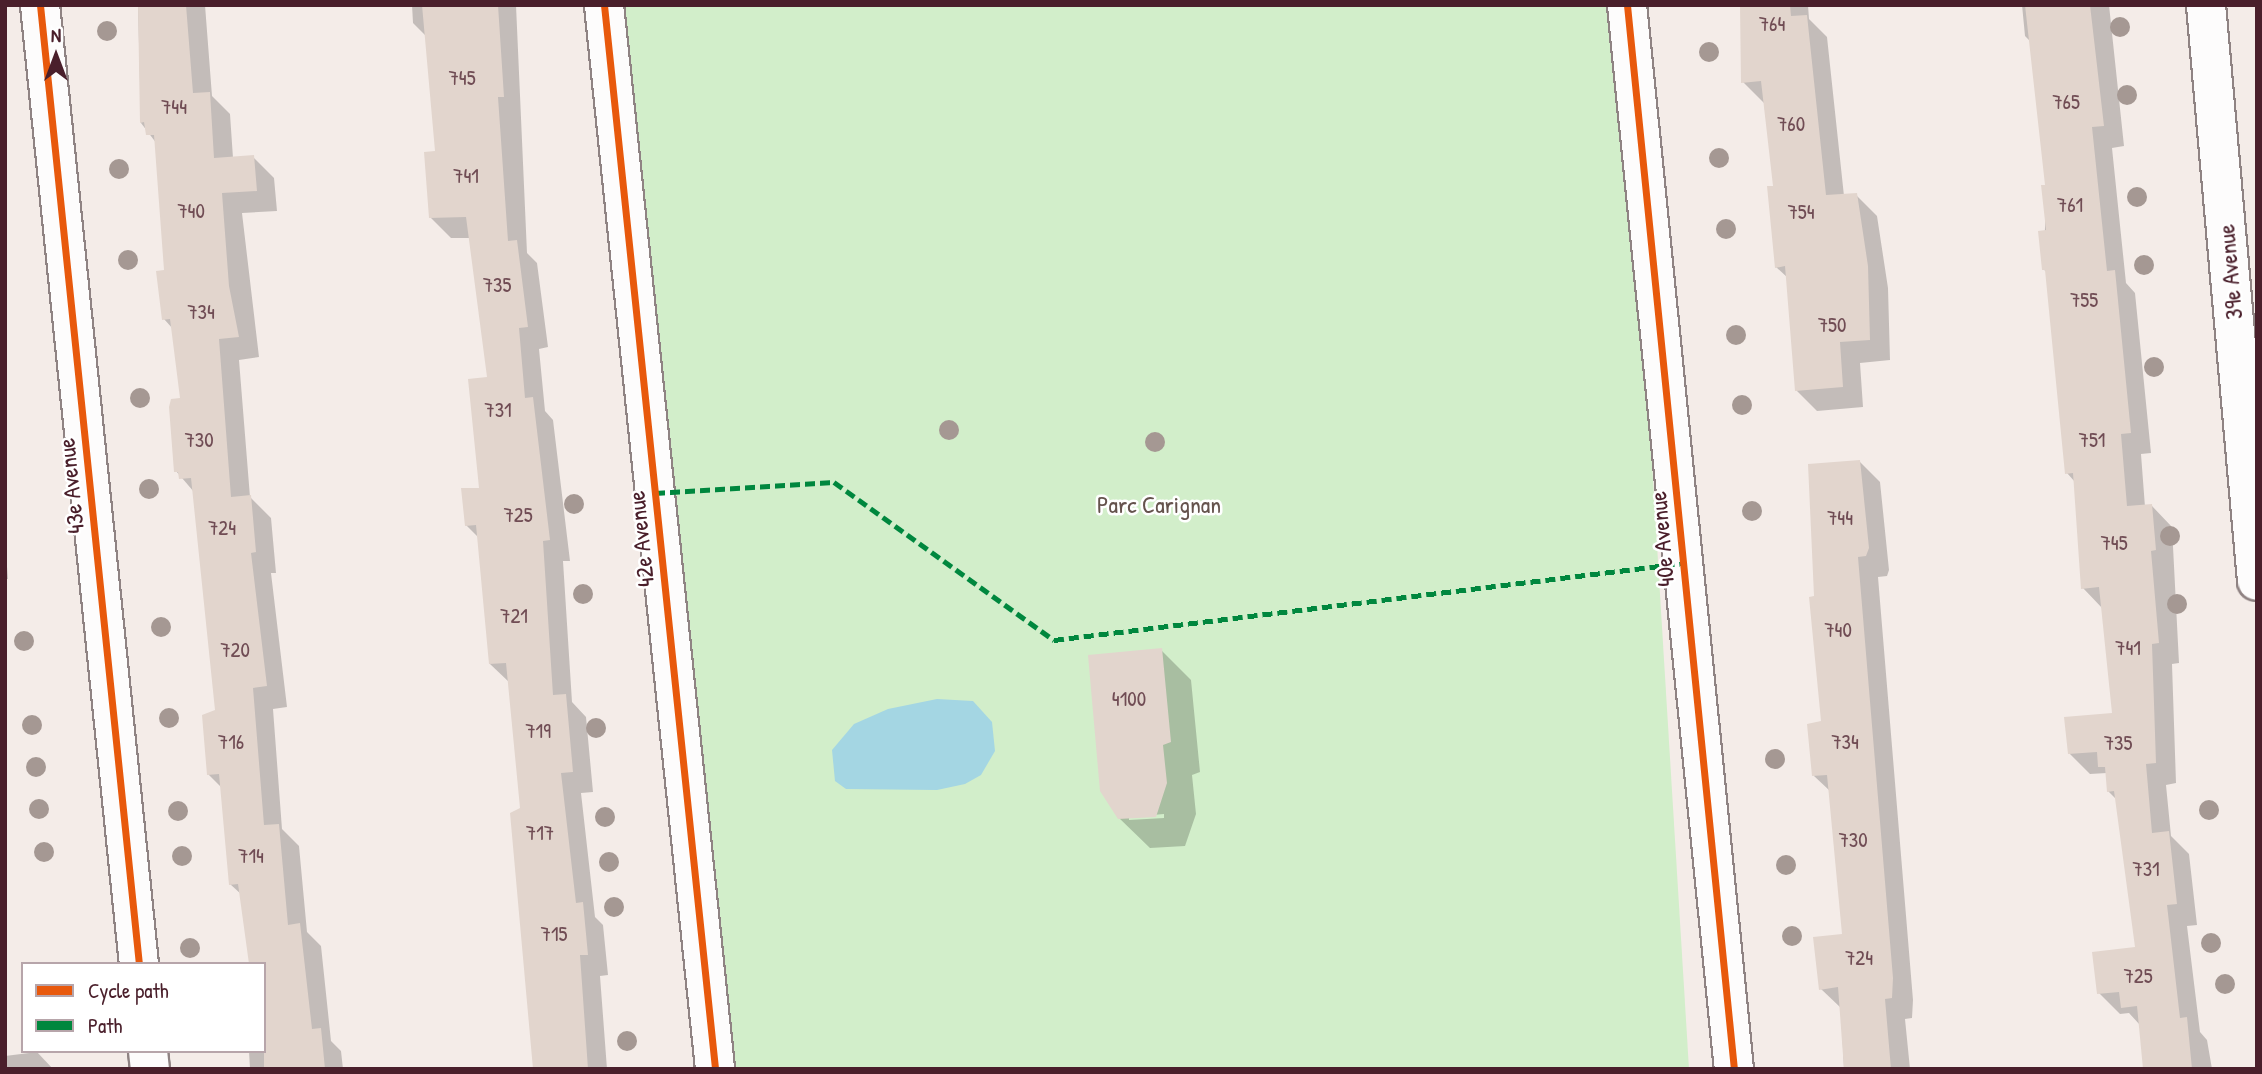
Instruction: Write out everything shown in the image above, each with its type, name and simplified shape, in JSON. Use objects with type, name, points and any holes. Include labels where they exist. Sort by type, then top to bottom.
[{"type":"street","name":"43e Avenue","points":[[40,5],[139,962]]},
{"type":"street","name":"42e Avenue","points":[[604,5],[715,1069]]},
{"type":"street","name":"40e Avenue","points":[[1627,5],[1734,1069]]},
{"type":"street","name":"39e Avenue","points":[[2206,5],[2257,581]]},
{"type":"green space","name":"Parc Carignan","points":[[607,5],[1624,5],[1689,1069],[721,1069]]},
{"type":"water","points":[[937,699],[973,701],[992,722],[995,751],[981,775],[965,784],[937,790],[846,789],[835,781],[832,750],[854,724],[888,709]]},
{"type":"building","points":[[138,5],[186,5],[193,93],[210,92],[214,158],[254,155],[257,191],[222,193],[229,286],[239,337],[219,339],[231,497],[251,495],[256,552],[251,553],[267,686],[253,688],[264,825],[279,824],[288,925],[300,923],[312,1029],[321,1028],[325,1069],[264,1069],[266,962],[249,962],[238,884],[229,885],[219,774],[207,775],[202,715],[215,710],[191,478],[179,479],[178,472],[174,472],[169,407],[171,399],[180,398],[170,319],[162,320],[156,271],[164,270],[154,135],[146,135],[144,122],[140,123]]},
{"type":"building","points":[[422,5],[498,5],[504,97],[498,97],[508,241],[517,240],[528,327],[519,328],[525,398],[533,397],[550,540],[543,541],[553,695],[566,694],[573,772],[561,773],[576,903],[583,902],[588,955],[580,955],[588,1069],[533,1069],[510,813],[520,808],[506,663],[489,664],[476,525],[465,526],[461,488],[479,488],[468,379],[487,377],[466,217],[429,218],[424,152],[435,151]]},
{"type":"building","points":[[1740,5],[1790,5],[1791,16],[1807,15],[1826,195],[1857,193],[1868,266],[1870,340],[1840,342],[1843,387],[1795,391],[1785,266],[1775,268],[1767,186],[1773,186],[1761,81],[1741,83]]},
{"type":"building","points":[[2025,5],[2090,5],[2104,126],[2092,127],[2107,271],[2115,270],[2131,433],[2121,434],[2127,506],[2152,504],[2156,550],[2151,551],[2159,643],[2152,644],[2156,763],[2146,764],[2152,833],[2169,831],[2177,904],[2167,905],[2180,1018],[2187,1017],[2192,1069],[2143,1069],[2137,1006],[2121,1008],[2119,992],[2097,994],[2092,952],[2135,947],[2114,791],[2107,792],[2105,767],[2098,767],[2097,752],[2068,754],[2064,717],[2112,713],[2099,587],[2081,589],[2073,473],[2065,474],[2045,270],[2042,270],[2038,231],[2046,230],[2041,185],[2045,185]]},
{"type":"building","points":[[1860,460],[1869,548],[1866,556],[1858,557],[1893,978],[1892,998],[1885,999],[1891,1069],[1844,1069],[1838,987],[1819,990],[1813,937],[1842,934],[1827,775],[1812,776],[1807,724],[1821,721],[1809,597],[1814,596],[1808,464]]},
{"type":"building","points":[[1162,648],[1171,742],[1163,745],[1167,783],[1156,817],[1118,819],[1100,791],[1088,655]]},
{"type":"marked path","points":[[655,493],[834,482],[1054,640],[1684,563]]},
{"type":"cycle path","points":[[40,5],[139,962]]},
{"type":"cycle path","points":[[604,5],[715,1069]]},
{"type":"cycle path","points":[[1627,5],[1734,1069]]}]
